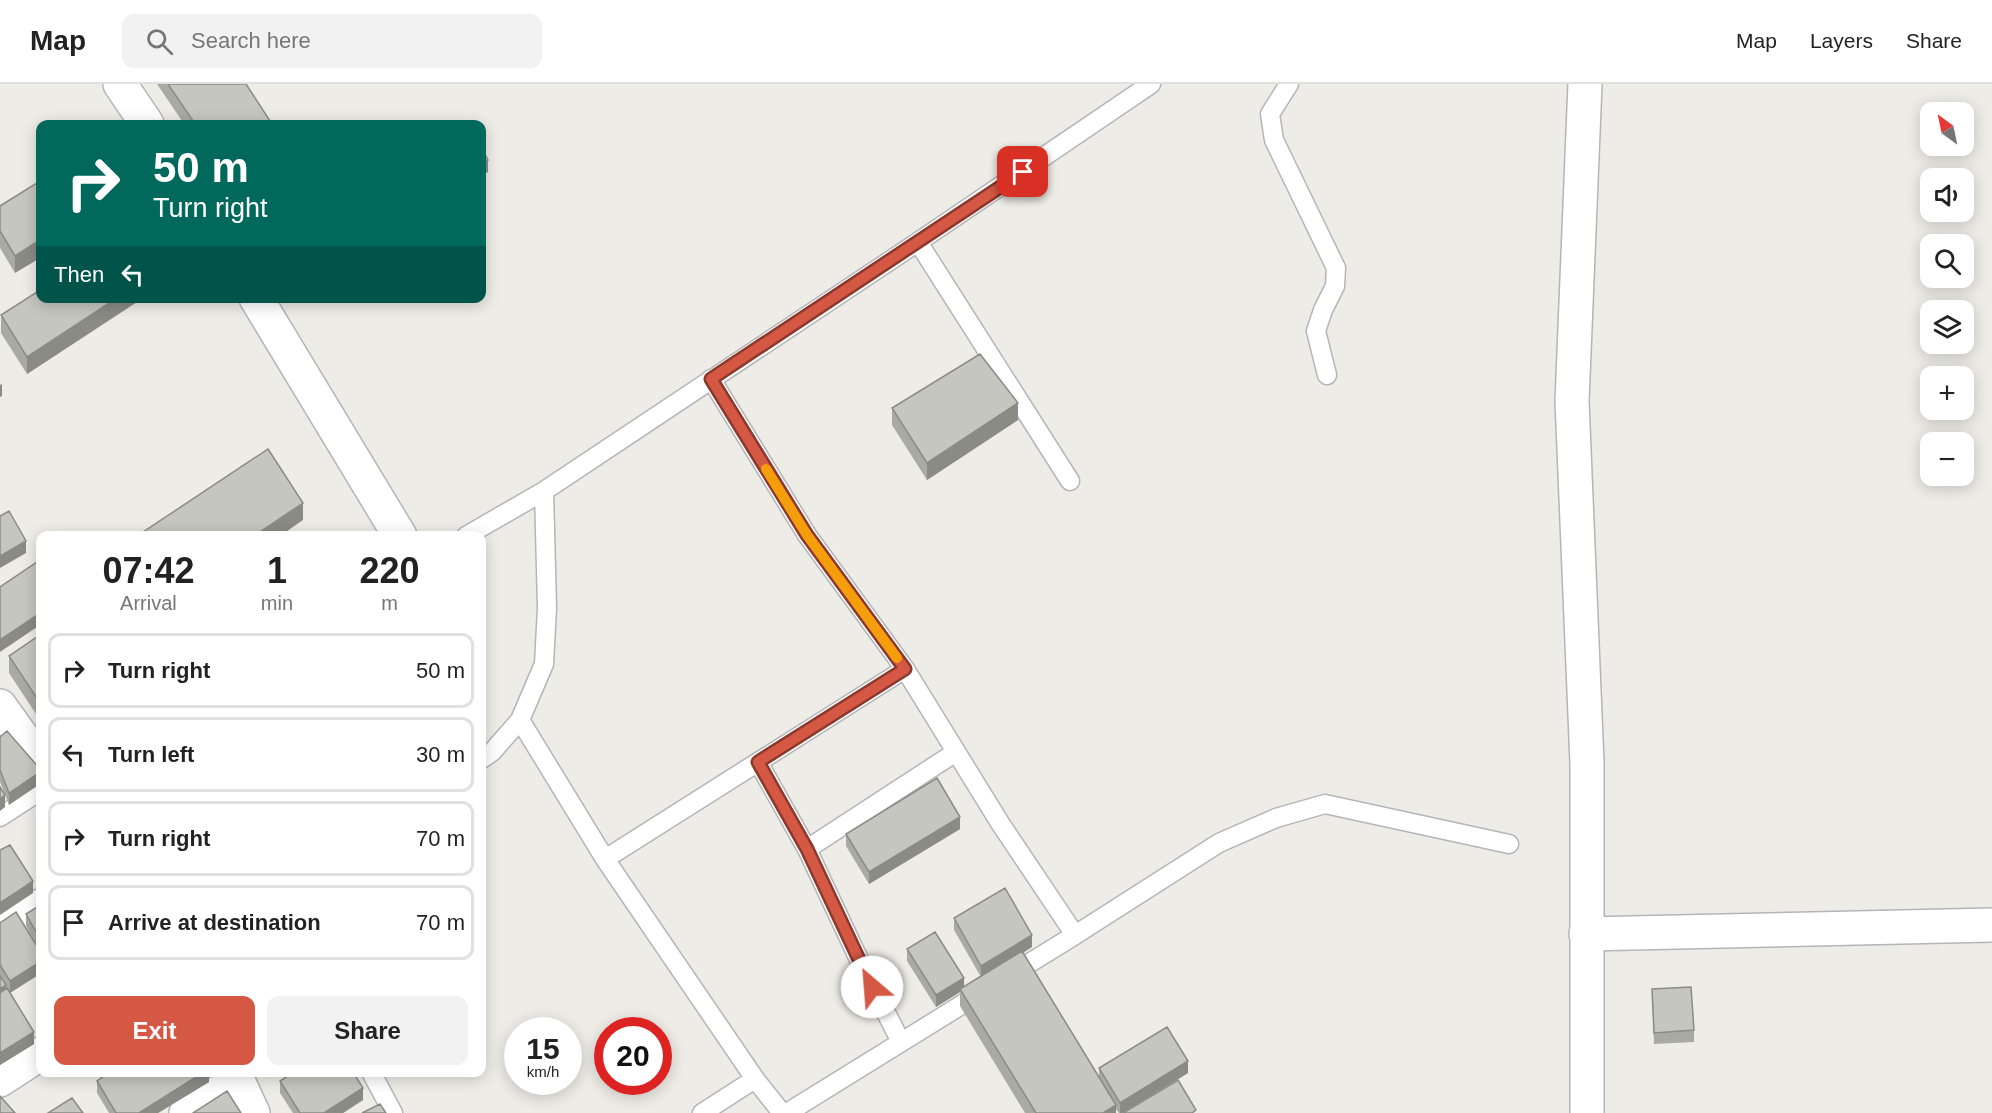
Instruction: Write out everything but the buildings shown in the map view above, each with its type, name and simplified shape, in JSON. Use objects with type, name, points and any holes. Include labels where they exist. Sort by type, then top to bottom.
[{"type":"street","points":[[120,84],[144,120]]},
{"type":"street","points":[[1585,84],[1572,401],[1587,763],[1587,1113]]},
{"type":"street","points":[[259,303],[397,531]]},
{"type":"street","points":[[4,719],[36,757]]},
{"type":"street","points":[[0,932],[36,909]]},
{"type":"street","points":[[1586,934],[1992,925]]},
{"type":"street","points":[[0,1080],[36,1057]]},
{"type":"street","points":[[186,1113],[235,1077]]},
{"type":"street","points":[[236,1077],[253,1113]]},
{"type":"lane","points":[[475,531],[544,491],[1151,84]]},
{"type":"lane","points":[[1289,84],[1270,114],[1274,140],[1336,268],[1335,286],[1316,331],[1327,375]]},
{"type":"lane","points":[[918,242],[1070,481]]},
{"type":"lane","points":[[711,379],[807,535],[905,669],[1000,823],[1076,935]]},
{"type":"lane","points":[[486,756],[520,720],[544,664],[547,608],[544,491]]},
{"type":"lane","points":[[605,859],[905,669]]},
{"type":"lane","points":[[520,720],[605,859],[755,1079],[782,1113]]},
{"type":"lane","points":[[807,849],[956,752]]},
{"type":"lane","points":[[758,762],[807,849],[901,1042]]},
{"type":"lane","points":[[0,817],[36,794]]},
{"type":"lane","points":[[787,1113],[1076,935],[1218,843],[1276,818],[1325,804],[1509,844]]},
{"type":"lane","points":[[374,1077],[393,1113]]},
{"type":"lane","points":[[702,1113],[755,1079]]},
{"type":"slow traffic","points":[[766,469],[807,535],[897,658]]},
{"type":"route","points":[[872,987],[807,849],[758,762],[905,669],[807,535],[711,379],[1023,172]]}]
